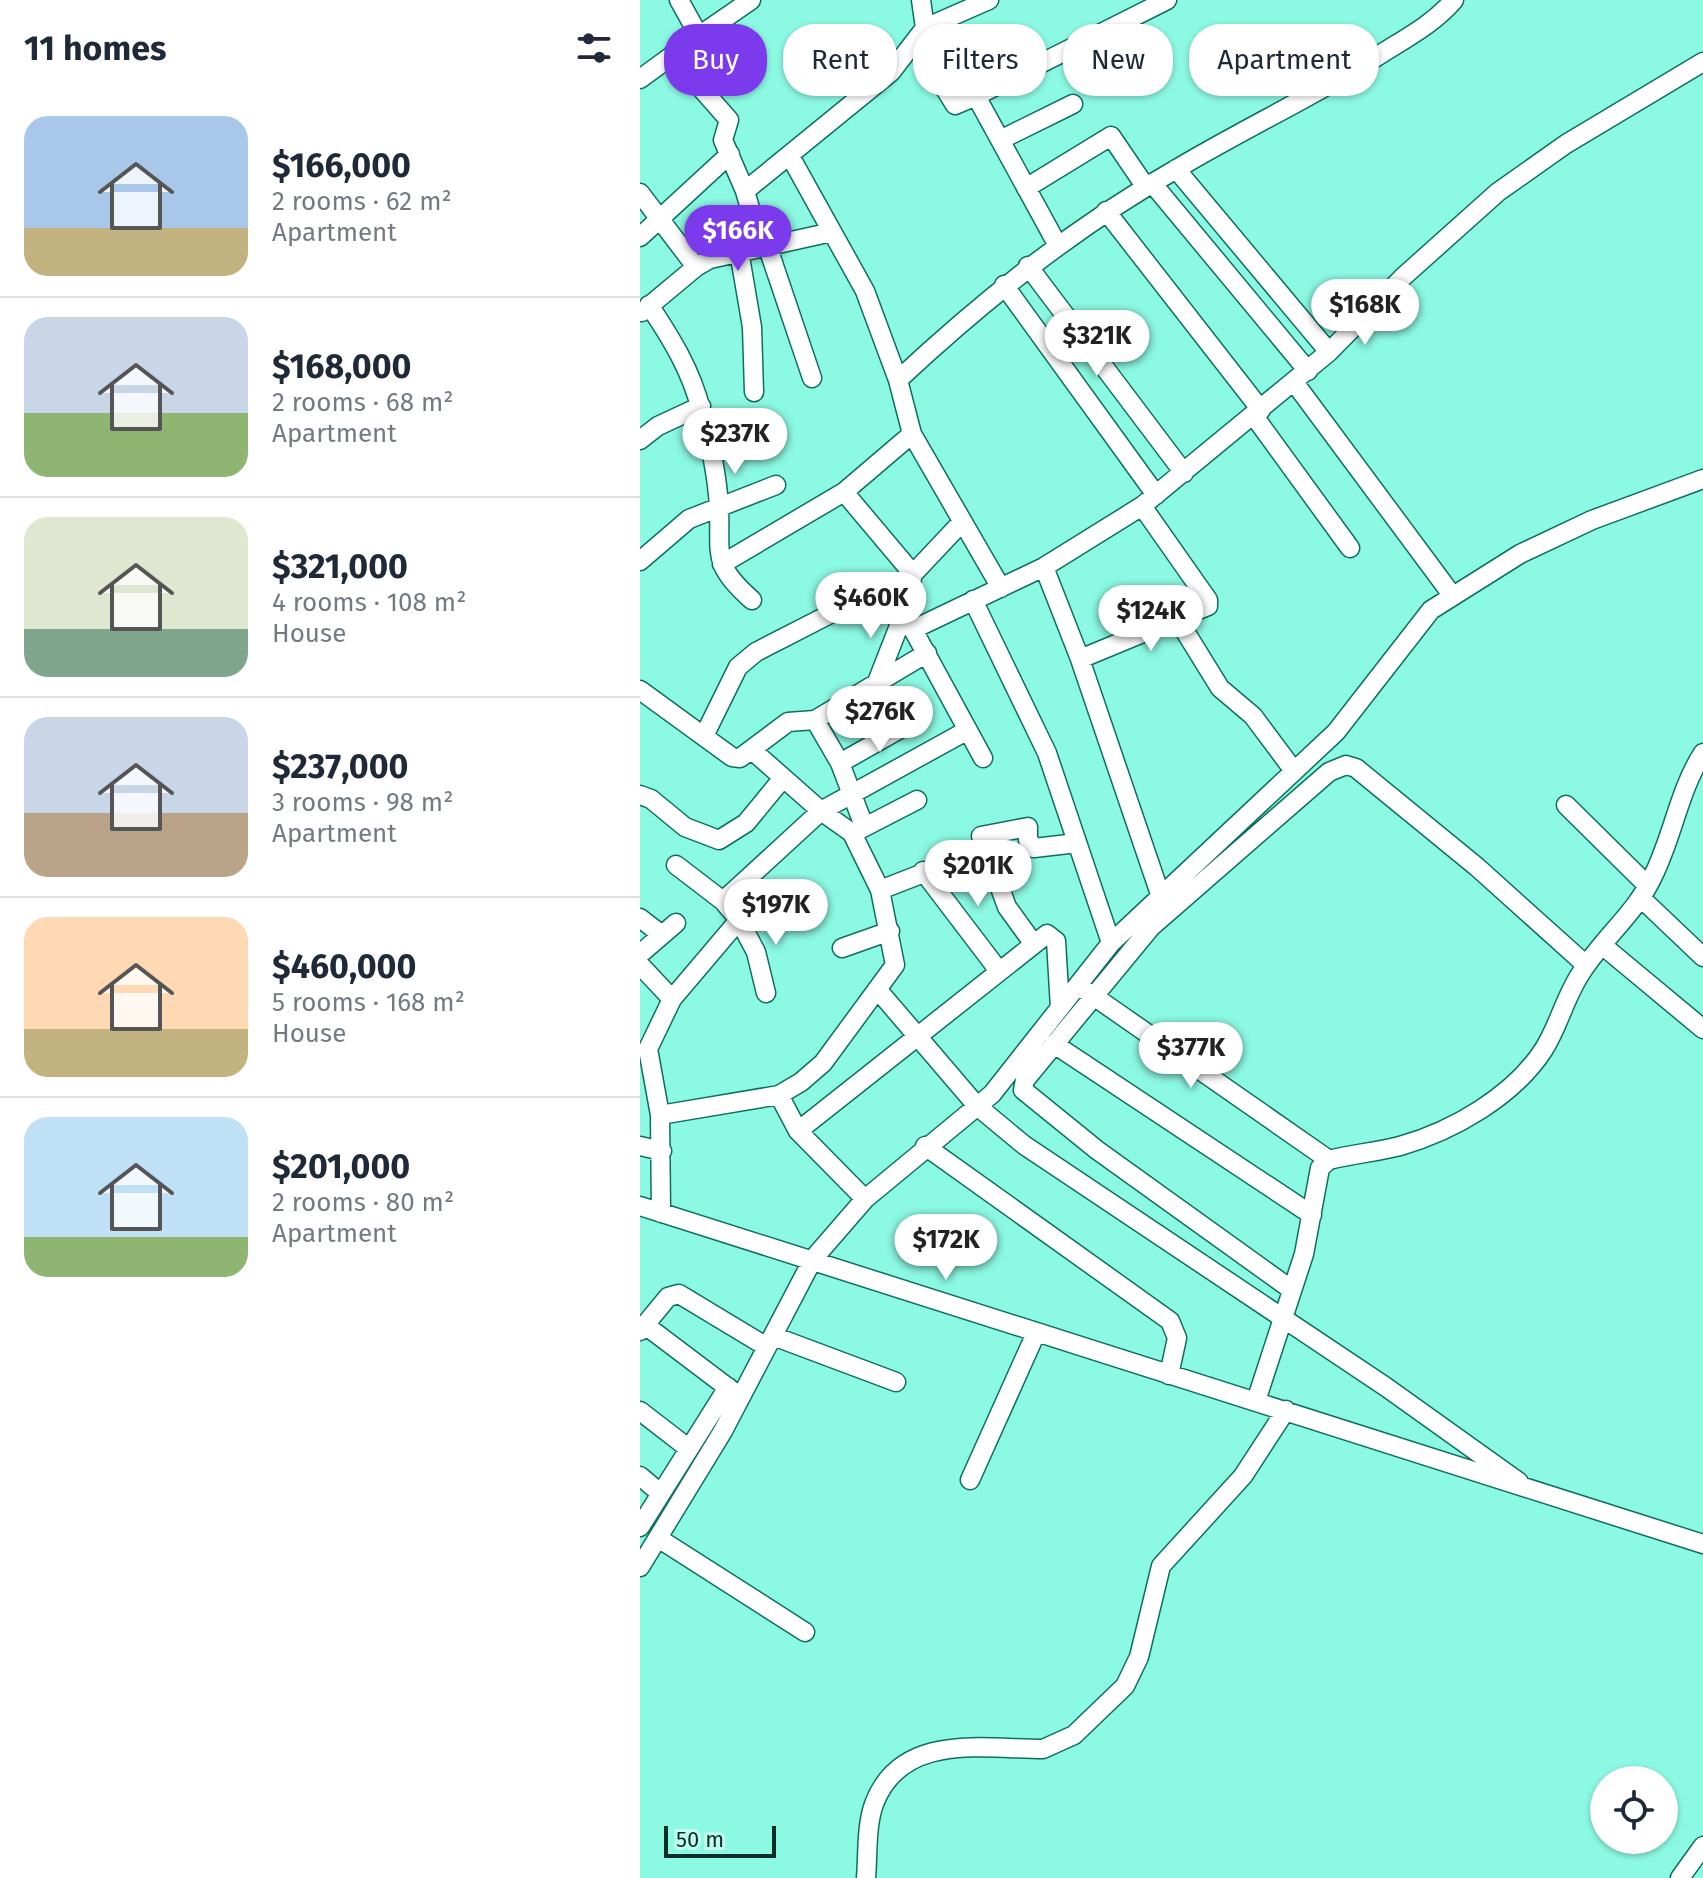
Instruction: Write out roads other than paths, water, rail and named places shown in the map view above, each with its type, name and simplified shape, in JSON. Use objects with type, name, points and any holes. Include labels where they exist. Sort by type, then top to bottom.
[{"type":"street","points":[[679,0],[692,24]]},
{"type":"street","points":[[716,24],[751,0]]},
{"type":"street","points":[[921,0],[921,24]]},
{"type":"street","points":[[942,24],[989,0]]},
{"type":"street","points":[[1047,60],[1167,0]]},
{"type":"street","points":[[898,380],[1004,285],[1057,244],[1176,169],[1334,83],[1439,18],[1454,0]]},
{"type":"street","points":[[745,191],[891,72],[913,45]]},
{"type":"street","points":[[641,76],[664,60]]},
{"type":"street","points":[[909,621],[973,600],[1044,567],[1149,500],[1329,352],[1403,277],[1498,192],[1566,144],[1703,62]]},
{"type":"street","points":[[708,96],[729,120],[723,140],[745,191],[812,378]]},
{"type":"street","points":[[951,96],[955,105],[976,96],[1057,244]]},
{"type":"street","points":[[1000,140],[1073,104]]},
{"type":"street","points":[[1026,188],[1111,136],[1301,376],[1452,595]]},
{"type":"street","points":[[640,237],[730,154]]},
{"type":"street","points":[[790,156],[868,299],[898,380],[912,434],[1001,588]]},
{"type":"street","points":[[1176,169],[1329,352]]},
{"type":"street","points":[[640,193],[662,217],[696,267]]},
{"type":"street","points":[[1106,211],[1258,413],[1350,548]]},
{"type":"street","points":[[752,600],[734,583],[722,564],[717,545],[719,507],[701,406],[679,352],[644,309],[696,267],[739,251],[832,232]]},
{"type":"street","points":[[739,251],[752,327],[754,392]]},
{"type":"street","points":[[1028,266],[1184,473]]},
{"type":"street","points":[[1004,285],[1149,500],[1209,603],[1206,608],[1080,659]]},
{"type":"street","points":[[640,440],[658,426],[701,406]]},
{"type":"street","points":[[722,564],[844,492],[912,434]]},
{"type":"street","points":[[1292,1290],[1097,1150],[1026,1094],[1025,1080],[1054,1044],[1111,943],[1294,771],[1365,698],[1421,620],[1452,595],[1520,554],[1592,520],[1703,479]]},
{"type":"street","points":[[643,552],[681,524],[776,485]]},
{"type":"street","points":[[844,492],[913,574]]},
{"type":"street","points":[[877,682],[909,621],[913,574],[962,522]]},
{"type":"street","points":[[1044,567],[1080,659],[1160,894]]},
{"type":"street","points":[[973,600],[1033,720],[1111,943]]},
{"type":"street","points":[[704,736],[738,667],[756,652],[832,613]]},
{"type":"street","points":[[1178,620],[1220,688],[1253,716],[1294,771]]},
{"type":"street","points":[[909,621],[983,758]]},
{"type":"street","points":[[640,690],[736,759],[753,751],[788,722],[815,720],[927,653]]},
{"type":"street","points":[[660,1115],[779,1095],[823,1063],[895,965],[880,890],[858,830],[853,792],[815,720]]},
{"type":"street","points":[[840,763],[907,725]]},
{"type":"street","points":[[723,901],[821,811],[968,730]]},
{"type":"street","points":[[753,751],[821,811],[858,830]]},
{"type":"street","points":[[1256,1401],[1292,1290],[1312,1215],[1318,1173],[1329,1160],[1403,1145],[1425,1137],[1505,1092],[1543,1050],[1586,965],[1644,892],[1669,840],[1687,783],[1703,753]]},
{"type":"street","points":[[641,1520],[688,1448],[734,1392],[770,1341],[813,1259],[865,1199],[999,1086],[1060,1008],[1085,990],[1151,927],[1329,772],[1346,765],[1356,768],[1439,835],[1586,965]]},
{"type":"street","points":[[640,795],[651,799],[685,827],[719,840],[746,823],[783,778]]},
{"type":"street","points":[[858,830],[917,800]]},
{"type":"street","points":[[1566,805],[1703,957]]},
{"type":"street","points":[[1033,943],[1007,907],[983,850],[982,836],[1028,827],[1028,840],[1034,848],[1077,843]]},
{"type":"street","points":[[880,890],[983,850]]},
{"type":"street","points":[[676,865],[723,901],[739,920],[756,952],[766,993]]},
{"type":"street","points":[[923,871],[999,971]]},
{"type":"street","points":[[640,918],[669,929],[640,954]]},
{"type":"street","points":[[661,1213],[660,1115],[648,1049],[672,999],[739,920]]},
{"type":"street","points":[[842,948],[890,931]]},
{"type":"street","points":[[798,1131],[1047,934],[1056,941],[1060,1008]]},
{"type":"street","points":[[1602,945],[1703,1029]]},
{"type":"street","points":[[640,965],[672,999]]},
{"type":"street","points":[[877,989],[977,1106],[1048,1163],[1386,1387],[1533,1492]]},
{"type":"street","points":[[1085,990],[1329,1160]]},
{"type":"street","points":[[1054,1044],[1312,1215]]},
{"type":"street","points":[[779,1095],[798,1131],[865,1199]]},
{"type":"street","points":[[640,1146],[662,1151]]},
{"type":"street","points":[[925,1146],[1170,1321],[1177,1338],[1169,1375]]},
{"type":"street","points":[[640,1206],[1703,1544]]},
{"type":"street","points":[[734,1392],[642,1328],[668,1297],[679,1294],[770,1341],[896,1382]]},
{"type":"street","points":[[970,1480],[1036,1333]]},
{"type":"street","points":[[640,1567],[734,1392]]},
{"type":"street","points":[[866,1878],[874,1804],[890,1780],[915,1757],[946,1747],[1043,1749],[1055,1746],[1074,1735],[1125,1686],[1139,1657],[1161,1566],[1243,1476],[1286,1410]]},
{"type":"street","points":[[640,1411],[688,1448]]},
{"type":"street","points":[[640,1476],[660,1493]]},
{"type":"street","points":[[658,1538],[805,1632]]},
{"type":"street","points":[[1680,1878],[1703,1846]]}]
